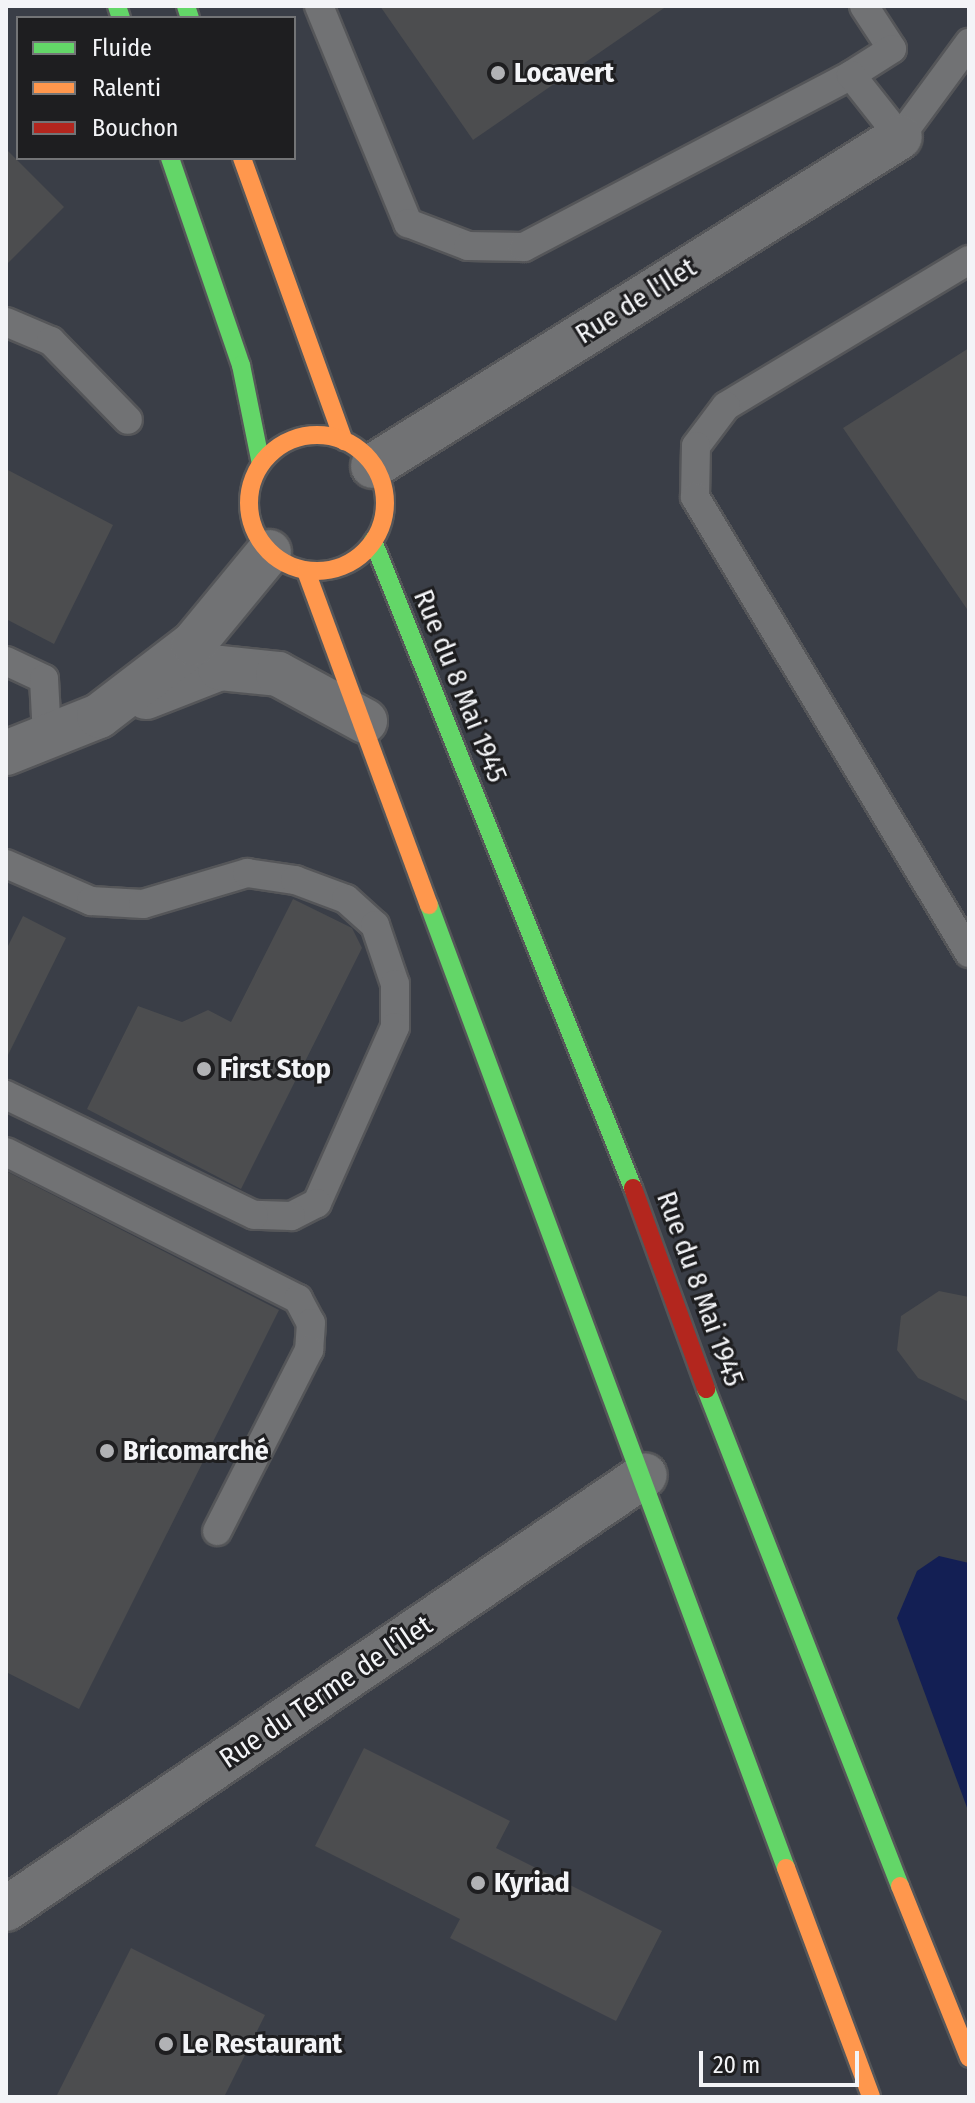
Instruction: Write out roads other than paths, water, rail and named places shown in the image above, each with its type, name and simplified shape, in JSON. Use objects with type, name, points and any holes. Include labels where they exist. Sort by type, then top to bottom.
[{"type":"main road","points":[[171,160],[241,365],[261,464],[250,519],[287,561],[365,721],[645,1475],[871,2097]]},
{"type":"main road","points":[[243,160],[359,454],[385,504],[373,541],[344,565],[287,561]]},
{"type":"main road","points":[[261,464],[299,437],[359,454]]},
{"type":"main road","name":"Rue du 8 Mai 1945","points":[[373,541],[579,1042],[769,1559],[969,2058]]},
{"type":"street","name":"Rue de l'Ilet","points":[[359,454],[900,137]]},
{"type":"street","points":[[99,716],[194,643],[287,561]]},
{"type":"street","points":[[6,753],[220,668],[278,674],[365,721]]},
{"type":"street","name":"Rue du Terme de l'Îlet","points":[[6,1909],[645,1475]]},
{"type":"lane","points":[[319,6],[408,223],[468,246],[524,247],[851,75],[892,49],[864,6]]},
{"type":"lane","points":[[851,75],[900,137],[969,43]]},
{"type":"lane","points":[[969,260],[726,406],[696,446],[695,497],[969,953]]},
{"type":"lane","points":[[6,322],[51,341],[128,420]]},
{"type":"lane","points":[[6,661],[44,679],[47,736]]},
{"type":"lane","points":[[6,864],[91,901],[143,904],[247,873],[295,880],[346,899],[375,925],[395,984],[395,1027],[317,1203],[291,1216],[254,1215],[6,1095]]},
{"type":"lane","points":[[6,1152],[298,1299],[311,1323],[309,1350],[217,1531]]},
{"type":"place","name":"Locavert","points":[[498,73]]},
{"type":"place","name":"First Stop","points":[[204,1069]]},
{"type":"place","name":"Bricomarché","points":[[107,1451]]},
{"type":"place","name":"Kyriad","points":[[478,1883]]},
{"type":"place","name":"Le Restaurant","points":[[166,2044]]}]
